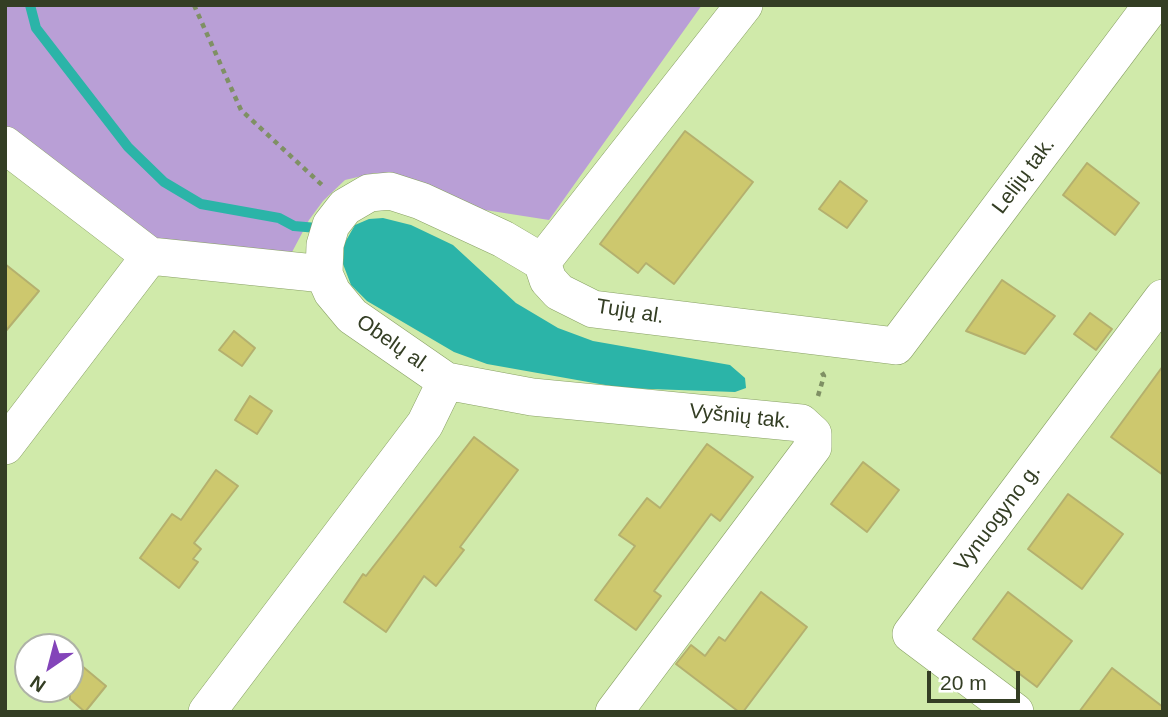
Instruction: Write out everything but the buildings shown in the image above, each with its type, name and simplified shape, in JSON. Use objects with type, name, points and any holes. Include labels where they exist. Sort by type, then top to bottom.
[{"type":"street","points":[[5,145],[150,256],[324,274],[325,245],[331,225],[345,207],[369,192],[390,191],[421,201],[503,239],[542,262],[744,5]]},
{"type":"street","name":"Lelijų tak.","points":[[896,346],[1152,5]]},
{"type":"street","points":[[5,446],[150,256]]},
{"type":"street","name":"Tujų al.","points":[[542,262],[548,280],[559,292],[593,309],[896,346]]},
{"type":"street","name":"Obelų al.","points":[[208,712],[425,424],[446,381],[352,316],[332,292],[324,274]]},
{"type":"street","name":"Vynuogyno g.","points":[[1015,712],[911,634],[1163,298]]},
{"type":"street","name":"Vyšnių tak.","points":[[446,381],[532,397],[801,423],[813,434],[813,447],[614,712]]},
{"type":"path","points":[[194,5],[241,110],[345,207]]},
{"type":"path","points":[[799,334],[824,376],[816,401],[801,423]]},
{"type":"shaded area","points":[[5,5],[702,5],[549,220],[485,210],[375,173],[345,180],[323,201],[309,220],[291,254],[150,238],[5,130]]},
{"type":"water","points":[[383,218],[411,225],[453,245],[516,303],[558,328],[593,341],[730,365],[745,378],[746,388],[735,392],[622,388],[487,364],[454,352],[367,301],[351,285],[343,264],[344,244],[355,225],[369,219]]},
{"type":"waterway","points":[[30,5],[36,28],[128,147],[164,182],[201,204],[279,218],[294,226],[317,228]]}]
